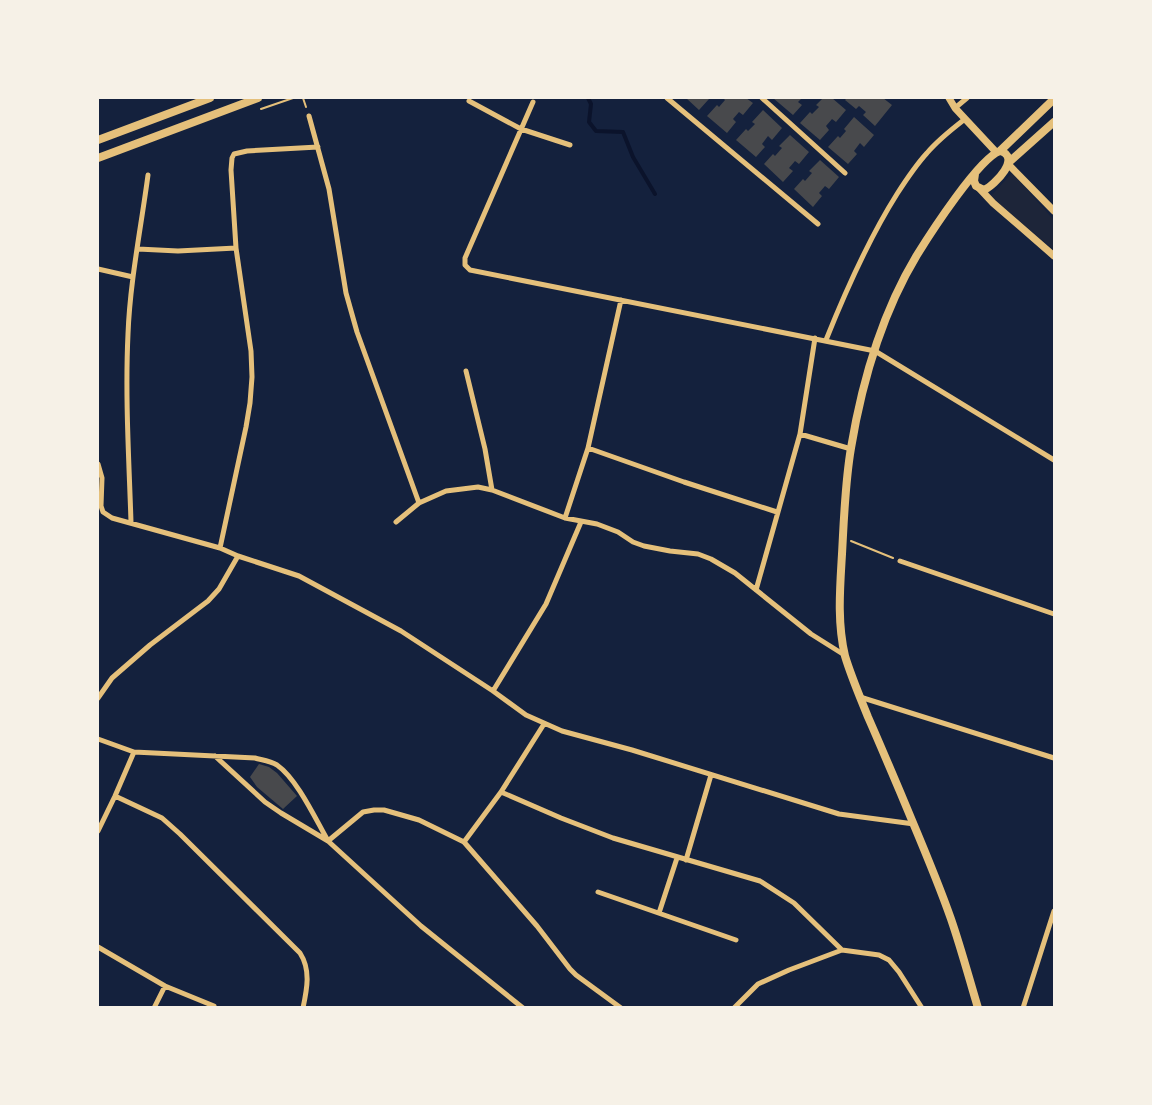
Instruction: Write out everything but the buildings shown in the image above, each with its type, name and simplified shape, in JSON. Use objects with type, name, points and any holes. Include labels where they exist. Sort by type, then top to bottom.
[{"type":"main road","points":[[98,140],[210,98]]},
{"type":"main road","points":[[98,158],[258,98]]},
{"type":"main road","points":[[978,1008],[951,919],[860,697],[846,656],[840,605],[846,484],[856,423],[875,351],[896,294],[911,264],[930,233],[975,173],[1054,99]]},
{"type":"main road","points":[[960,192],[977,187],[984,190],[990,187],[1008,164],[1054,122]]},
{"type":"main road","points":[[998,151],[1007,154],[1008,164]]},
{"type":"main road","points":[[975,173],[974,181],[977,187]]},
{"type":"street","points":[[667,98],[818,224]]},
{"type":"street","points":[[762,98],[845,173]]},
{"type":"street","points":[[949,98],[965,119],[998,151]]},
{"type":"street","points":[[955,108],[967,98]]},
{"type":"street","points":[[469,101],[521,129],[570,145]]},
{"type":"street","points":[[533,102],[465,258],[465,266],[474,272],[875,351],[1054,460]]},
{"type":"street","points":[[309,116],[329,189],[346,293],[357,332],[419,503]]},
{"type":"street","points":[[826,340],[852,279],[904,183],[941,138],[965,119]]},
{"type":"street","points":[[220,548],[250,403],[252,377],[236,248],[232,158],[234,154],[246,151],[318,147]]},
{"type":"street","points":[[1008,164],[1054,211]]},
{"type":"street","points":[[131,522],[127,392],[128,333],[148,175]]},
{"type":"street","points":[[977,187],[993,204],[1054,256]]},
{"type":"street","points":[[138,249],[178,251],[236,248]]},
{"type":"street","points":[[98,269],[134,277]]},
{"type":"street","points":[[565,518],[588,448],[621,300]]},
{"type":"street","points":[[756,590],[800,434],[815,338]]},
{"type":"street","points":[[466,371],[485,449],[492,490]]},
{"type":"street","points":[[800,434],[851,449]]},
{"type":"street","points":[[588,448],[777,512]]},
{"type":"street","points":[[98,464],[102,478],[101,506],[103,512],[112,518],[220,548],[299,576],[401,631],[526,715],[544,724],[839,814],[914,824]]},
{"type":"street","points":[[396,522],[419,503],[446,491],[478,487],[492,490],[565,518],[597,524],[644,546],[698,554],[711,559],[735,573],[811,634],[846,656]]},
{"type":"street","points":[[493,691],[546,604],[581,522]]},
{"type":"street","points":[[98,698],[112,678],[150,645],[208,601],[219,589],[238,556]]},
{"type":"street","points":[[900,561],[1054,614]]},
{"type":"street","points":[[860,697],[1054,758]]},
{"type":"street","points":[[464,842],[501,792],[544,724]]},
{"type":"street","points":[[98,739],[134,752],[255,758],[269,761],[278,766],[298,789],[328,841]]},
{"type":"street","points":[[98,831],[134,752]]},
{"type":"street","points":[[215,756],[265,802],[328,841],[421,926],[523,1008]]},
{"type":"street","points":[[686,860],[711,775]]},
{"type":"street","points":[[501,792],[614,838],[760,881],[794,903],[842,950]]},
{"type":"street","points":[[115,796],[162,818],[300,953],[307,966],[308,975],[303,1008]]},
{"type":"street","points":[[328,841],[363,812],[384,810],[419,820],[464,842],[537,926],[570,969],[621,1008]]},
{"type":"street","points":[[659,913],[677,858]]},
{"type":"street","points":[[598,892],[736,940]]},
{"type":"street","points":[[1023,1008],[1054,911]]},
{"type":"street","points":[[98,947],[165,986],[214,1006]]},
{"type":"street","points":[[734,1008],[758,984],[842,950],[879,955],[889,960],[922,1008]]},
{"type":"street","points":[[154,1008],[165,986]]},
{"type":"path","points":[[843,537],[900,561]]},
{"type":"shaded area","points":[[1012,173],[1054,220],[1054,250],[990,197]]},
{"type":"waterway","points":[[588,98],[591,104],[589,122],[596,131],[623,132],[633,157],[655,194]]}]
